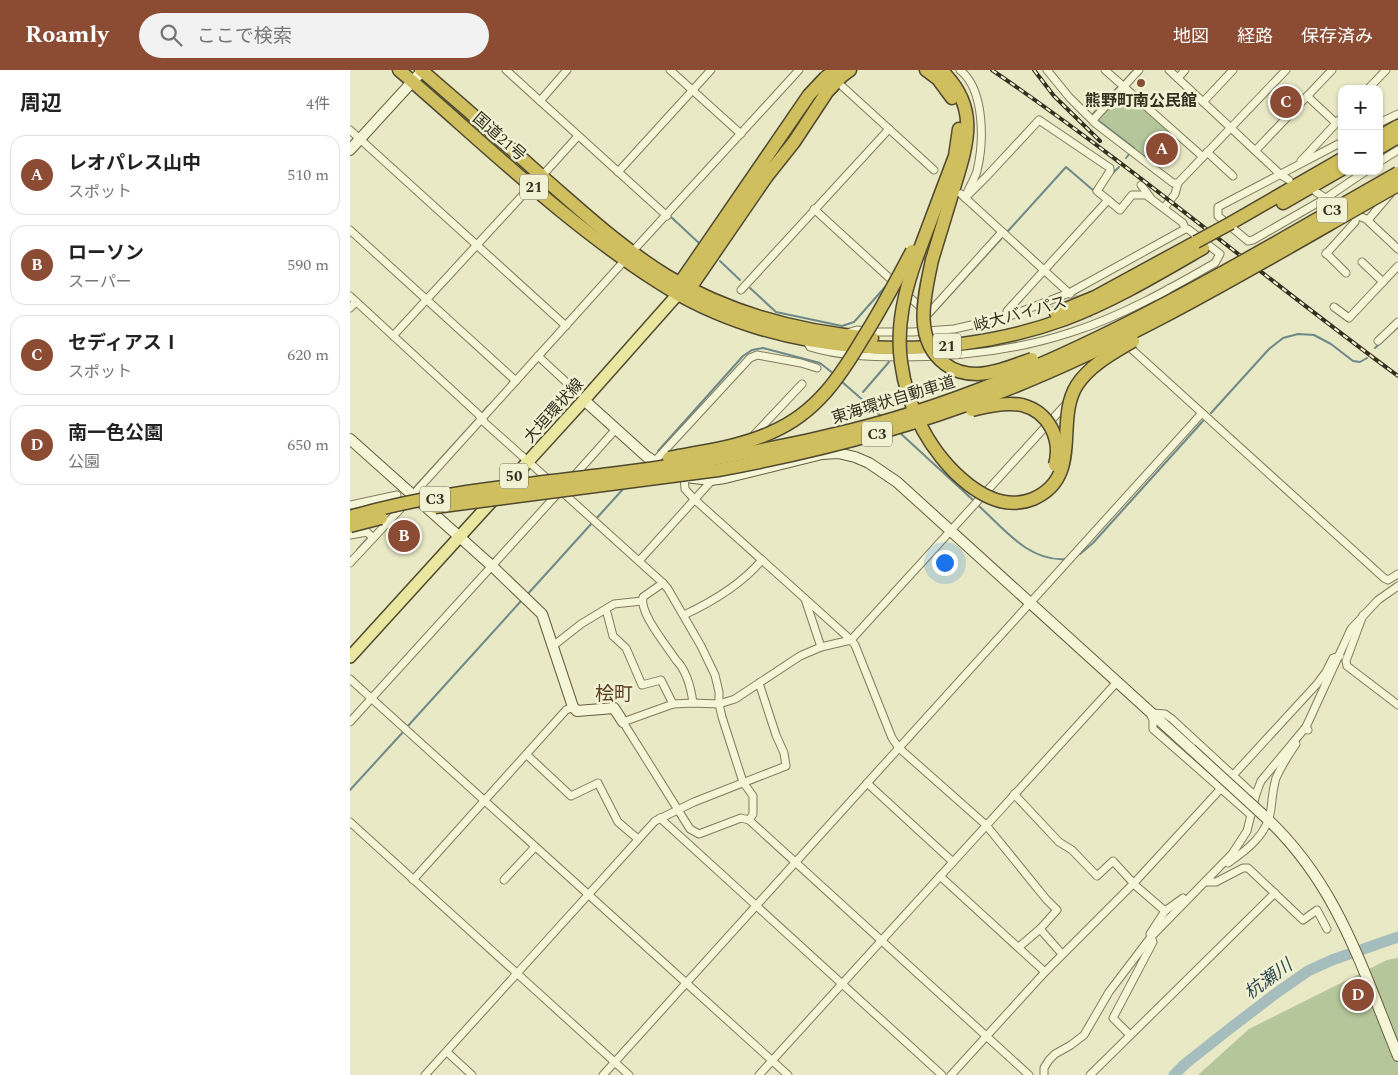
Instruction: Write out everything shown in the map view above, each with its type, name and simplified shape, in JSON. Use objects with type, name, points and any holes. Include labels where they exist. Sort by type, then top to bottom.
[{"type":"highway","name":"国道21号","points":[[399,70],[532,185],[628,256],[683,288]]},
{"type":"highway","name":"国道21号","points":[[422,70],[607,233],[628,256]]},
{"type":"highway","points":[[683,288],[809,95],[835,70]]},
{"type":"highway","points":[[683,288],[794,142],[827,92],[850,70]]},
{"type":"highway","points":[[926,70],[946,88],[956,108],[959,120],[958,143],[953,177],[922,256],[908,283],[900,328],[901,362],[913,408],[933,445],[941,457],[962,479],[986,496],[1014,503],[1024,502],[1042,494],[1055,481],[1060,472],[1066,454],[1069,406],[1077,385],[1091,369],[1118,349],[1272,256]]},
{"type":"highway","points":[[808,452],[844,446],[892,434],[927,424],[936,421],[944,418],[980,408],[1008,404],[1030,408],[1045,418],[1051,426],[1058,451],[1051,474],[1040,486],[1027,493],[1009,495],[991,490],[980,484],[958,465],[939,441],[930,428],[927,420],[919,405],[914,392],[907,345],[911,302],[922,256],[966,148],[966,118],[962,99],[956,87],[941,70]]},
{"type":"highway","points":[[1383,135],[1398,126]]},
{"type":"highway","points":[[1383,146],[1398,137]]},
{"type":"highway","name":"岐大バイパス","points":[[1234,226],[1338,161]]},
{"type":"highway","name":"岐大バイパス","points":[[683,288],[756,316],[819,332],[846,336],[928,340],[960,337],[1012,327],[1063,311],[1095,297],[1200,245],[1338,171]]},
{"type":"highway","name":"東海環状自動車道","points":[[350,517],[411,503],[521,485],[714,460],[854,429],[903,416],[988,386],[1065,353],[1141,317],[1398,173]]},
{"type":"highway","name":"東海環状自動車道","points":[[350,526],[448,505],[708,471],[808,452],[904,426],[990,397],[1072,362],[1149,324],[1398,185]]},
{"type":"highway","name":"岐大バイパス","points":[[683,288],[719,314],[782,334],[847,345],[929,348],[962,345],[1015,335],[1066,319],[1124,293],[1200,245]]},
{"type":"highway","points":[[922,256],[923,313],[925,335],[928,343],[940,360],[948,366],[966,373],[976,374],[1002,369],[1068,346],[1217,275]]},
{"type":"highway","points":[[521,485],[738,444],[772,433],[787,425],[812,407],[832,386],[871,326],[922,256]]},
{"type":"main road","name":"大垣環状線","points":[[350,657],[528,461],[581,396],[683,288]]},
{"type":"street","points":[[350,150],[422,70]]},
{"type":"street","points":[[506,70],[667,216]]},
{"type":"street","points":[[540,101],[567,70]]},
{"type":"street","points":[[670,70],[741,134]]},
{"type":"street","points":[[618,172],[711,70]]},
{"type":"street","points":[[350,563],[799,70]]},
{"type":"street","points":[[960,70],[972,83],[979,105],[981,144],[976,172],[963,196]]},
{"type":"street","points":[[1047,70],[1069,97],[1093,120],[1173,183],[1178,183]]},
{"type":"street","points":[[1104,70],[1233,176]]},
{"type":"street","points":[[1093,120],[1138,70]]},
{"type":"street","points":[[1169,70],[1281,175],[1289,180]]},
{"type":"street","points":[[1178,78],[1186,70]]},
{"type":"street","points":[[1203,102],[1232,70]]},
{"type":"street","points":[[1164,208],[1175,194],[1178,183],[1286,70]]},
{"type":"street","points":[[1256,150],[1332,70]]},
{"type":"street","points":[[1372,85],[1386,70]]},
{"type":"street","points":[[843,87],[934,170]]},
{"type":"street","points":[[1298,164],[1336,123],[1307,96]]},
{"type":"street","points":[[1383,121],[1398,114]]},
{"type":"street","points":[[963,196],[987,176],[1039,120],[1110,168],[1097,191],[1120,210],[1132,195],[1143,194],[1183,223],[1185,229]]},
{"type":"street","points":[[741,290],[889,128]]},
{"type":"street","points":[[350,130],[566,326]]},
{"type":"street","points":[[542,176],[578,136]]},
{"type":"street","points":[[1338,144],[1218,207],[1218,216],[1248,241],[1253,240],[1326,198],[1360,175]]},
{"type":"street","points":[[1383,159],[1398,150]]},
{"type":"street","points":[[394,336],[532,185]]},
{"type":"street","points":[[1141,185],[1150,198]]},
{"type":"street","points":[[1368,220],[1388,196],[1398,190]]},
{"type":"street","points":[[1316,192],[1368,220],[1398,249]]},
{"type":"street","points":[[963,196],[1071,295]]},
{"type":"street","points":[[1007,317],[1007,311],[1108,200]]},
{"type":"street","points":[[814,210],[928,314],[1002,232]]},
{"type":"street","points":[[1346,273],[1326,253],[1354,222],[1356,215]]},
{"type":"street","points":[[805,339],[810,347],[853,355],[932,357],[1040,341],[1072,332],[1168,289],[1215,263],[1220,254],[1188,229],[1185,229],[1071,295],[1007,317],[954,329],[895,333],[857,330],[850,332],[846,336]]},
{"type":"street","points":[[350,230],[516,381]]},
{"type":"street","points":[[1362,262],[1383,282]]},
{"type":"street","points":[[1334,307],[1349,318],[1398,266]]},
{"type":"street","points":[[623,722],[673,704],[719,704],[735,699],[800,656],[821,647],[851,640],[1164,296],[1168,289]]},
{"type":"street","points":[[350,296],[481,419],[668,589],[702,646],[715,675],[719,692],[719,704],[743,782],[753,796],[753,814],[749,820]]},
{"type":"street","points":[[350,308],[356,302]]},
{"type":"street","points":[[1098,320],[1384,578],[1388,580],[1398,574]]},
{"type":"street","points":[[1378,341],[1397,324]]},
{"type":"street","points":[[654,462],[750,358],[757,355],[817,368]]},
{"type":"street","points":[[538,356],[616,430],[664,469],[684,476],[711,480],[747,474],[822,454],[838,453],[869,463],[897,482],[1288,839],[1324,887],[1338,912],[1398,1056]]},
{"type":"street","points":[[639,561],[711,480],[802,384]]},
{"type":"street","points":[[603,1075],[687,985],[756,906],[1202,413]]},
{"type":"street","points":[[350,722],[616,430]]},
{"type":"street","points":[[350,439],[492,566],[544,617],[573,708],[577,711],[614,708],[690,828],[699,834],[741,818],[749,820],[985,1037],[1029,1075]]},
{"type":"street","points":[[684,476],[685,489],[694,499],[851,640],[855,645],[892,738],[899,748],[986,825],[1057,910],[1019,948]]},
{"type":"street","points":[[350,506],[397,495]]},
{"type":"street","points":[[350,535],[367,532],[373,538]]},
{"type":"street","points":[[684,615],[707,605],[727,591],[754,570],[762,560]]},
{"type":"street","points":[[663,583],[643,597],[642,601],[647,616],[676,660],[682,665],[690,687],[693,703]]},
{"type":"street","points":[[1044,1075],[1044,1068],[1048,1060],[1084,1035],[1109,992],[1150,938],[1223,864],[1243,837],[1247,830],[1256,794],[1266,773],[1306,727],[1351,629],[1378,600],[1398,586]]},
{"type":"street","points":[[805,598],[821,647]]},
{"type":"street","points":[[554,646],[581,624],[614,604],[642,601]]},
{"type":"street","points":[[606,609],[613,636],[626,648],[642,685],[661,680],[673,704]]},
{"type":"street","points":[[1363,615],[1346,661],[1348,666],[1398,706]]},
{"type":"street","points":[[951,1075],[1045,972],[1134,882],[1317,684],[1333,658],[1340,656]]},
{"type":"street","points":[[350,679],[788,1075]]},
{"type":"street","points":[[759,1075],[1117,682]]},
{"type":"street","points":[[426,1075],[654,821],[743,782],[786,766],[784,753],[759,683]]},
{"type":"street","points":[[413,880],[566,710],[573,708]]},
{"type":"street","points":[[1150,713],[1165,714],[1172,719],[1250,792],[1256,794]]},
{"type":"street","points":[[1150,713],[1153,720],[1153,729],[1251,815]]},
{"type":"street","points":[[1223,864],[1254,842],[1268,819],[1276,778],[1291,752],[1308,730],[1306,727]]},
{"type":"street","points":[[527,755],[571,796],[598,782],[618,822],[638,840]]},
{"type":"street","points":[[867,783],[953,862]]},
{"type":"street","points":[[1014,794],[1059,842],[1072,850],[1096,876],[1113,860],[1136,886],[1165,911]]},
{"type":"street","points":[[660,818],[942,1075]]},
{"type":"street","points":[[350,822],[629,1075]]},
{"type":"street","points":[[504,880],[535,847]]},
{"type":"street","points":[[1205,882],[1216,882],[1243,868],[1248,868],[1303,920],[1317,910],[1327,929]]},
{"type":"street","points":[[940,876],[1045,972]]},
{"type":"street","points":[[1130,1035],[1113,1018],[1153,942],[1150,934],[1165,911],[1190,892],[1194,892]]},
{"type":"street","points":[[1090,1075],[1275,893]]},
{"type":"street","points":[[1040,929],[1062,954]]},
{"type":"street","points":[[446,1052],[472,1075]]},
{"type":"green space","points":[[1123,92],[1169,130],[1146,159],[1098,122],[1098,119]]},
{"type":"green space","points":[[1398,958],[1398,1075],[1198,1075],[1249,1029],[1387,960]]},
{"type":"waterway","points":[[1124,81],[1134,70]]},
{"type":"waterway","points":[[1092,115],[1117,88]]},
{"type":"waterway","points":[[1099,121],[1134,148]]},
{"type":"waterway","points":[[1126,158],[1130,153]]},
{"type":"waterway","points":[[1008,231],[1066,167],[1094,191]]},
{"type":"waterway","points":[[1112,174],[1119,167]]},
{"type":"waterway","points":[[671,217],[700,244]]},
{"type":"waterway","points":[[929,318],[1001,239]]},
{"type":"waterway","points":[[720,261],[740,280]]},
{"type":"waterway","points":[[750,288],[776,312],[842,326],[854,322],[886,286]]},
{"type":"waterway","points":[[1375,348],[1398,327]]},
{"type":"waterway","points":[[1211,413],[1269,349],[1283,338],[1298,334],[1314,335],[1331,344],[1353,361],[1360,362],[1367,358]]},
{"type":"waterway","points":[[658,451],[743,356],[752,350],[763,348],[820,363],[834,374]]},
{"type":"waterway","points":[[863,392],[889,362]]},
{"type":"waterway","points":[[841,381],[881,416]]},
{"type":"waterway","points":[[483,412],[488,406]]},
{"type":"waterway","points":[[413,489],[476,420]]},
{"type":"waterway","points":[[1080,554],[1093,543],[1203,421]]},
{"type":"waterway","points":[[899,432],[973,500]]},
{"type":"waterway","points":[[595,520],[624,488]]},
{"type":"waterway","points":[[979,506],[1008,534],[1029,550],[1053,559],[1066,559]]},
{"type":"waterway","points":[[526,596],[592,523]]},
{"type":"waterway","points":[[357,550],[367,539]]},
{"type":"waterway","points":[[407,727],[521,601]]},
{"type":"waterway","points":[[350,790],[404,731]]},
{"type":"waterway","name":"杭瀬川","points":[[1174,1075],[1228,1030],[1308,971],[1332,960],[1398,937]]},
{"type":"tunnel","points":[[1073,296],[1096,318]]},
{"type":"railway","points":[[992,70],[1095,144],[1398,376]]},
{"type":"railway","points":[[1034,70],[1054,96],[1100,141]]},
{"type":"place","name":"熊野町南公民館","points":[[1141,83]]},
{"type":"place","name":"セディアスⅠ","points":[[1286,102]]},
{"type":"place","name":"レオパレス山中","points":[[1162,149]]},
{"type":"place","name":"ローソン","points":[[404,536]]},
{"type":"place","name":"南一色公園","points":[[1358,995]]},
{"type":"district","name":"桧町","points":[[614,693]]}]
